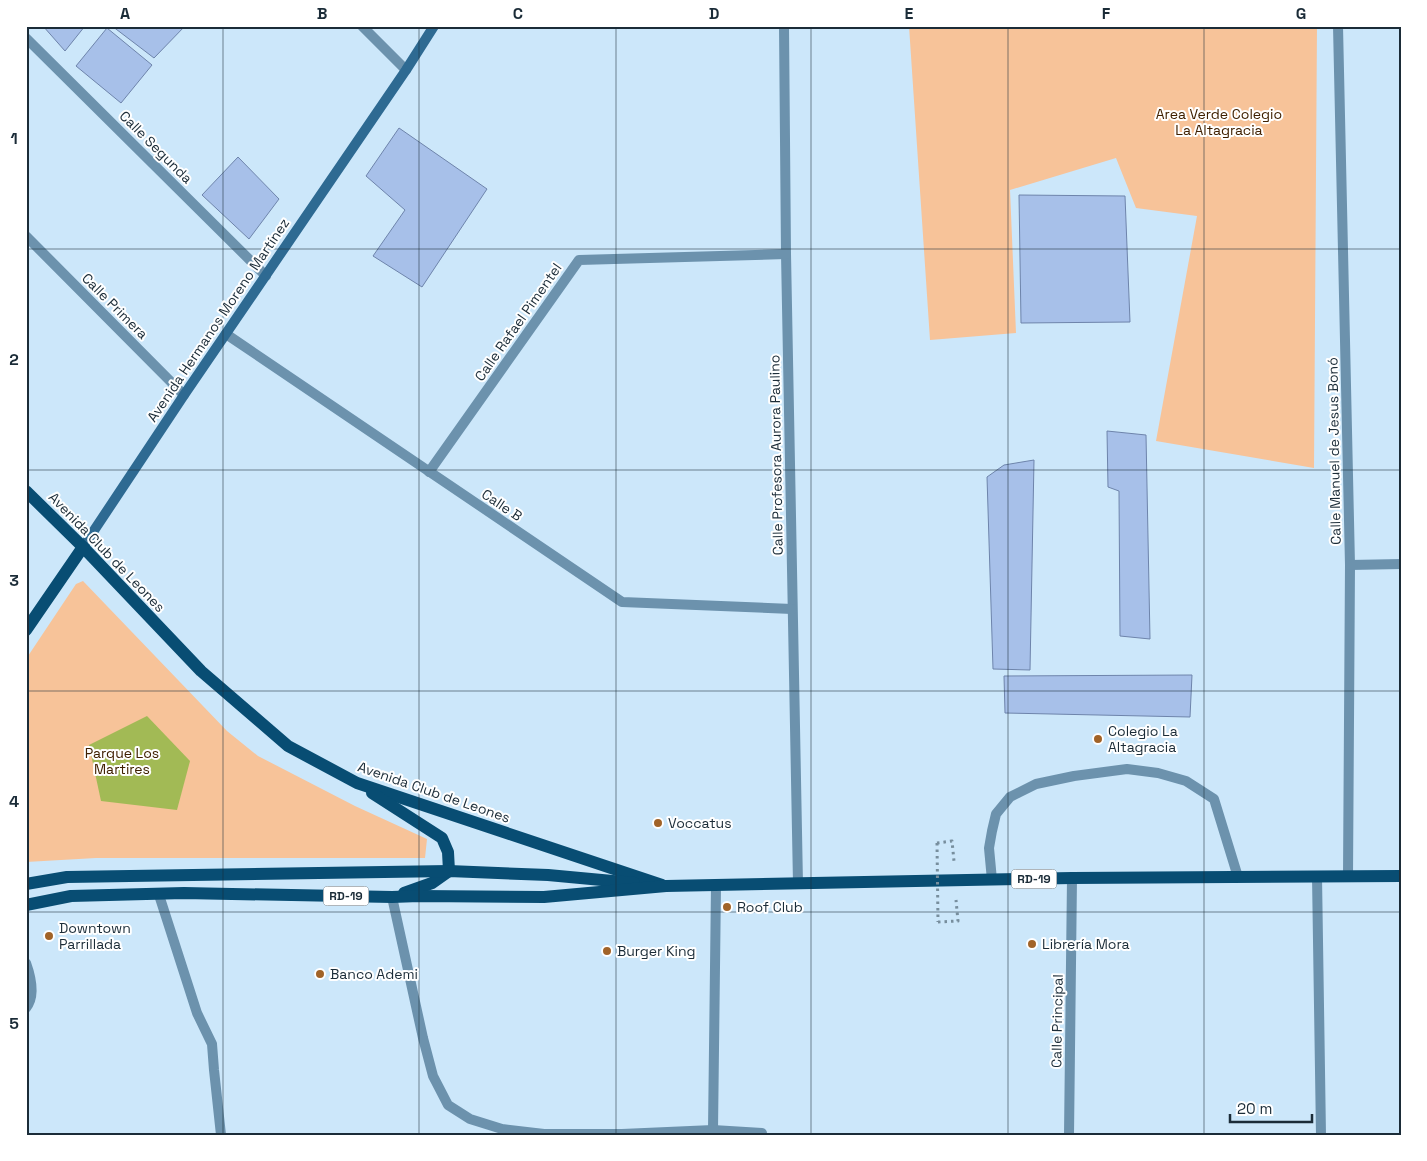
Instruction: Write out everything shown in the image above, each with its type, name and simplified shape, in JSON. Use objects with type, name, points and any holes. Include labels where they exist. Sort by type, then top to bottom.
[{"type":"main road","name":"Avenida Club de Leones","points":[[26,490],[208,677],[288,746],[356,783],[666,886]]},
{"type":"main road","name":"Avenida Hermanos Moreno Martínez","points":[[26,630],[83,548]]},
{"type":"main road","points":[[356,783],[442,838],[448,852],[448,871],[432,883],[392,897]]},
{"type":"main road","name":"RD-19","points":[[26,884],[67,877],[448,871],[548,875],[666,886]]},
{"type":"main road","name":"RD-19","points":[[26,905],[71,896],[184,893],[392,897],[544,897],[666,886],[1072,878],[1401,876]]},
{"type":"street","points":[[362,26],[406,70]]},
{"type":"street","name":"Avenida Hermanos Moreno Martínez","points":[[83,548],[184,395],[434,26]]},
{"type":"street","name":"Calle Profesora Aurora Paulino","points":[[784,26],[786,254],[798,884]]},
{"type":"street","name":"Calle Manuel de Jesus Bonó","points":[[1338,26],[1350,565],[1348,876]]},
{"type":"street","name":"Calle Segunda","points":[[26,38],[266,276]]},
{"type":"street","name":"Calle Primera","points":[[26,236],[184,395]]},
{"type":"street","name":"Calle Rafael Pimentel","points":[[429,472],[579,260],[786,254]]},
{"type":"street","name":"Calle B","points":[[226,334],[622,602],[792,609]]},
{"type":"street","points":[[1350,565],[1401,564]]},
{"type":"street","points":[[992,880],[989,848],[992,831],[996,814],[1010,797],[1036,784],[1074,776],[1128,769],[1158,773],[1186,781],[1214,799],[1238,876]]},
{"type":"street","points":[[1317,876],[1321,1135]]},
{"type":"street","name":"Calle Principal","points":[[1069,1135],[1072,878]]},
{"type":"street","points":[[713,1130],[716,886]]},
{"type":"street","points":[[159,895],[197,1013],[212,1044],[221,1135]]},
{"type":"street","points":[[392,897],[433,1076],[448,1105],[470,1119],[502,1129],[544,1134],[622,1134],[713,1130],[762,1133]]},
{"type":"street","points":[[26,963],[31,978],[32,995],[26,1008]]},
{"type":"path","points":[[952,840],[937,842],[938,922],[958,921]]},
{"type":"green space","name":"Area Verde Colegio La Altagracia","points":[[909,26],[1317,26],[1314,468],[1156,441],[1197,216],[1136,208],[1116,158],[1010,190],[1016,333],[930,340]]},
{"type":"green space","name":"Parque Los Martires","points":[[83,581],[227,731],[258,756],[355,806],[427,839],[425,858],[96,858],[26,862],[26,659],[76,584]]},
{"type":"shaded area","points":[[147,716],[190,761],[177,810],[101,801],[89,745]]},
{"type":"building","points":[[43,26],[85,26],[65,51]]},
{"type":"building","points":[[112,26],[185,26],[154,58]]},
{"type":"building","points":[[107,28],[152,65],[121,103],[76,66]]},
{"type":"building","points":[[399,128],[487,189],[422,287],[373,256],[405,210],[366,176]]},
{"type":"building","points":[[238,157],[279,199],[249,239],[202,195]]},
{"type":"building","points":[[1019,195],[1125,196],[1130,322],[1021,323]]},
{"type":"building","points":[[1107,431],[1146,435],[1150,639],[1120,636],[1119,491],[1108,487]]},
{"type":"building","points":[[1034,460],[1030,670],[993,669],[987,477],[1004,465]]},
{"type":"building","points":[[1192,675],[1190,717],[1005,713],[1004,676]]},
{"type":"place","name":"Colegio La Altagracia","points":[[1098,739]]},
{"type":"place","name":"Voccatus","points":[[658,823]]},
{"type":"place","name":"Roof Club","points":[[727,907]]},
{"type":"place","name":"Downtown Parrillada","points":[[49,936]]},
{"type":"place","name":"Librería Mora","points":[[1032,944]]},
{"type":"place","name":"Burger King","points":[[607,951]]},
{"type":"place","name":"Banco Ademi","points":[[320,974]]}]
